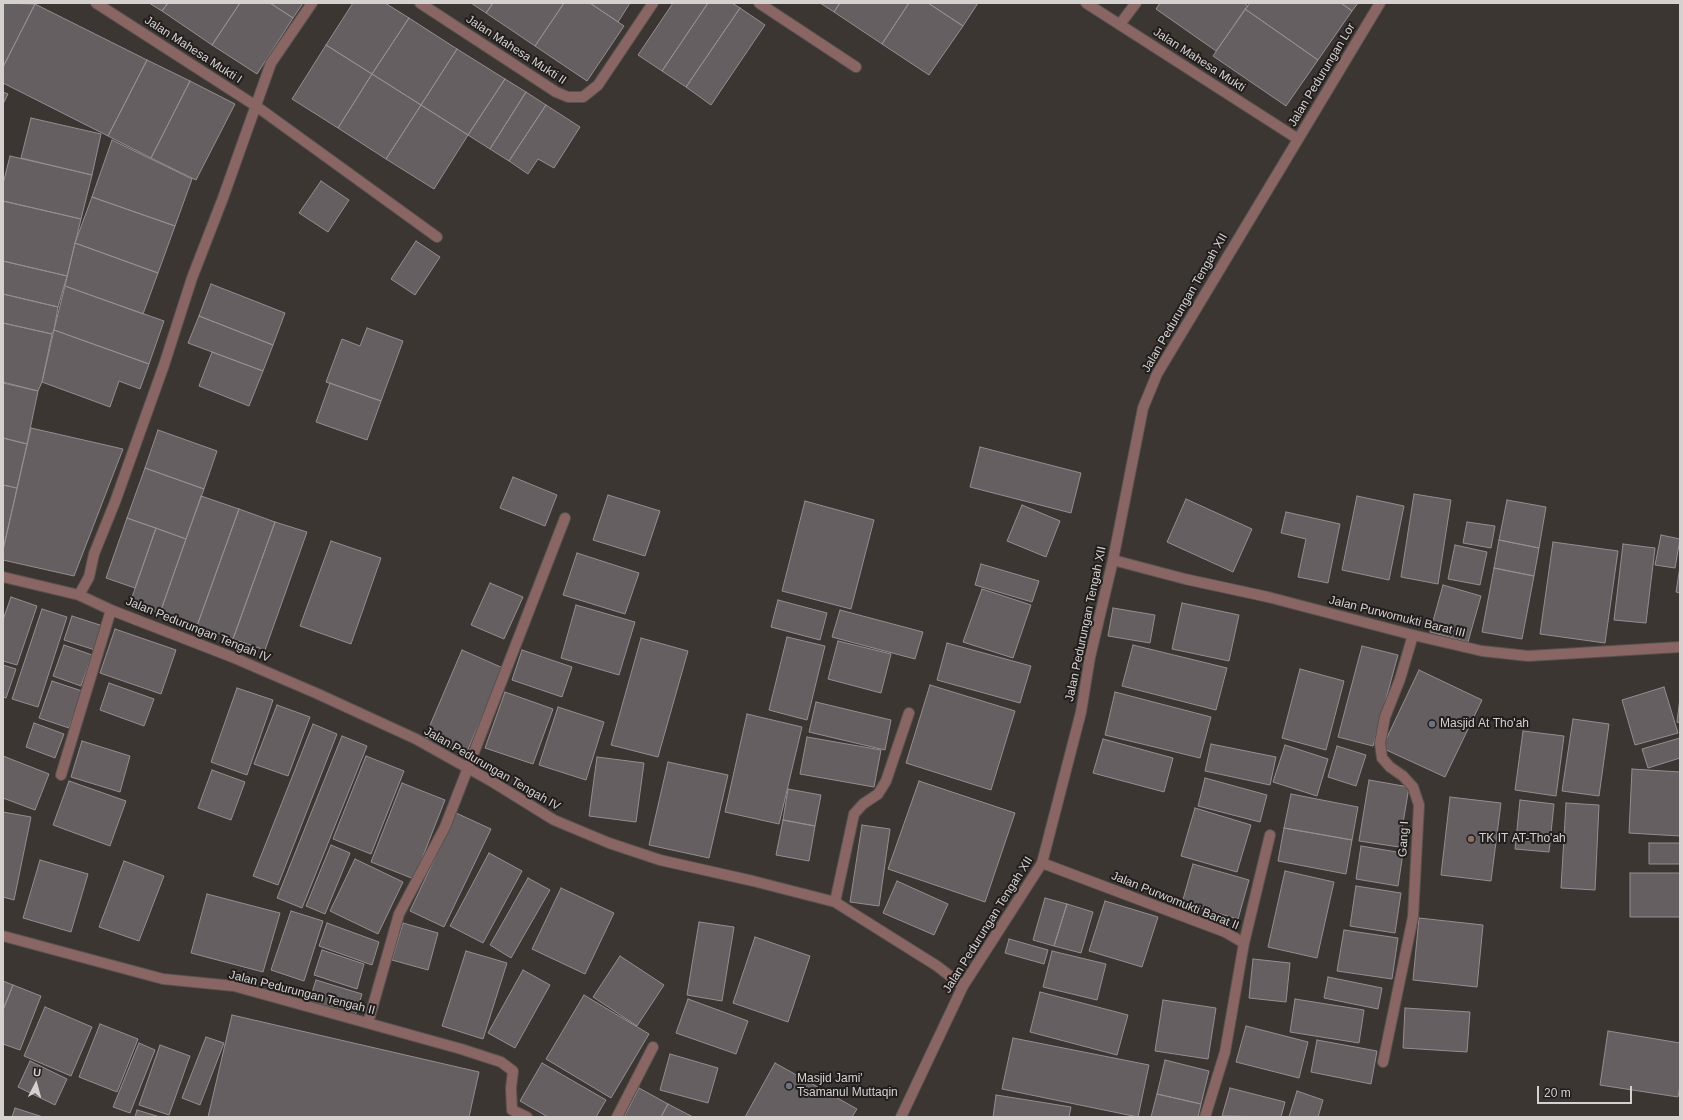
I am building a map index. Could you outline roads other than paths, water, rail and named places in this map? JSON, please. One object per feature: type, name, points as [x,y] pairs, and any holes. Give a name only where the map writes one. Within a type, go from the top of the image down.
[{"type":"street","name":"Jalan Mahesa Mukti I","points":[[96,3],[256,106],[437,237]]},
{"type":"street","points":[[78,595],[89,577],[94,554],[115,502],[164,365],[192,278],[211,231],[271,64],[312,3]]},
{"type":"street","name":"Jalan Mahesa Mukti II","points":[[420,3],[556,92],[568,97],[583,97],[598,85],[653,3]]},
{"type":"street","points":[[760,3],[856,67]]},
{"type":"street","name":"Jalan Mahesa Mukti","points":[[1086,3],[1298,139]]},
{"type":"street","points":[[1120,24],[1136,3]]},
{"type":"street","name":"Jalan Pedurungan Lor","points":[[1298,139],[1380,3]]},
{"type":"street","name":"Jalan Pedurungan Tengah XII","points":[[901,1117],[963,986],[1042,863],[1081,712],[1090,657],[1114,560],[1143,408],[1157,374],[1298,139]]},
{"type":"street","points":[[368,1023],[399,914],[445,827],[565,518]]},
{"type":"street","name":"Jalan Purwomukti Barat III","points":[[1114,560],[1185,579],[1268,597],[1413,635],[1482,651],[1528,656],[1680,647]]},
{"type":"street","name":"Jalan Pedurungan Tengah IV","points":[[3,577],[78,595],[111,610],[232,657],[318,694],[416,739],[554,820],[608,843],[660,860],[753,881],[835,902],[937,966],[963,986]]},
{"type":"street","points":[[61,775],[111,610]]},
{"type":"street","name":"Gang I","points":[[1383,1062],[1413,917],[1419,805],[1413,787],[1403,776],[1390,767],[1382,758],[1380,744],[1385,717],[1400,678],[1413,635]]},
{"type":"street","points":[[835,902],[854,814],[863,804],[878,794],[886,781],[909,713]]},
{"type":"street","points":[[1244,943],[1270,836]]},
{"type":"street","name":"Jalan Purwomukti Barat II","points":[[1042,863],[1225,932],[1244,943],[1225,1052],[1205,1117]]},
{"type":"street","name":"Jalan Pedurungan Tengah II","points":[[3,936],[163,979],[234,986],[461,1048],[501,1062],[513,1071],[511,1088],[512,1110],[527,1117]]},
{"type":"street","points":[[618,1117],[652,1047]]},
{"type":"place","name":"Masjid At Tho'ah","points":[[1432,724]]},
{"type":"place","name":"TK IT AT-Tho'ah","points":[[1471,839]]},
{"type":"place","name":"Masjid Jami' Tsamanul Muttaqin","points":[[789,1086]]}]
